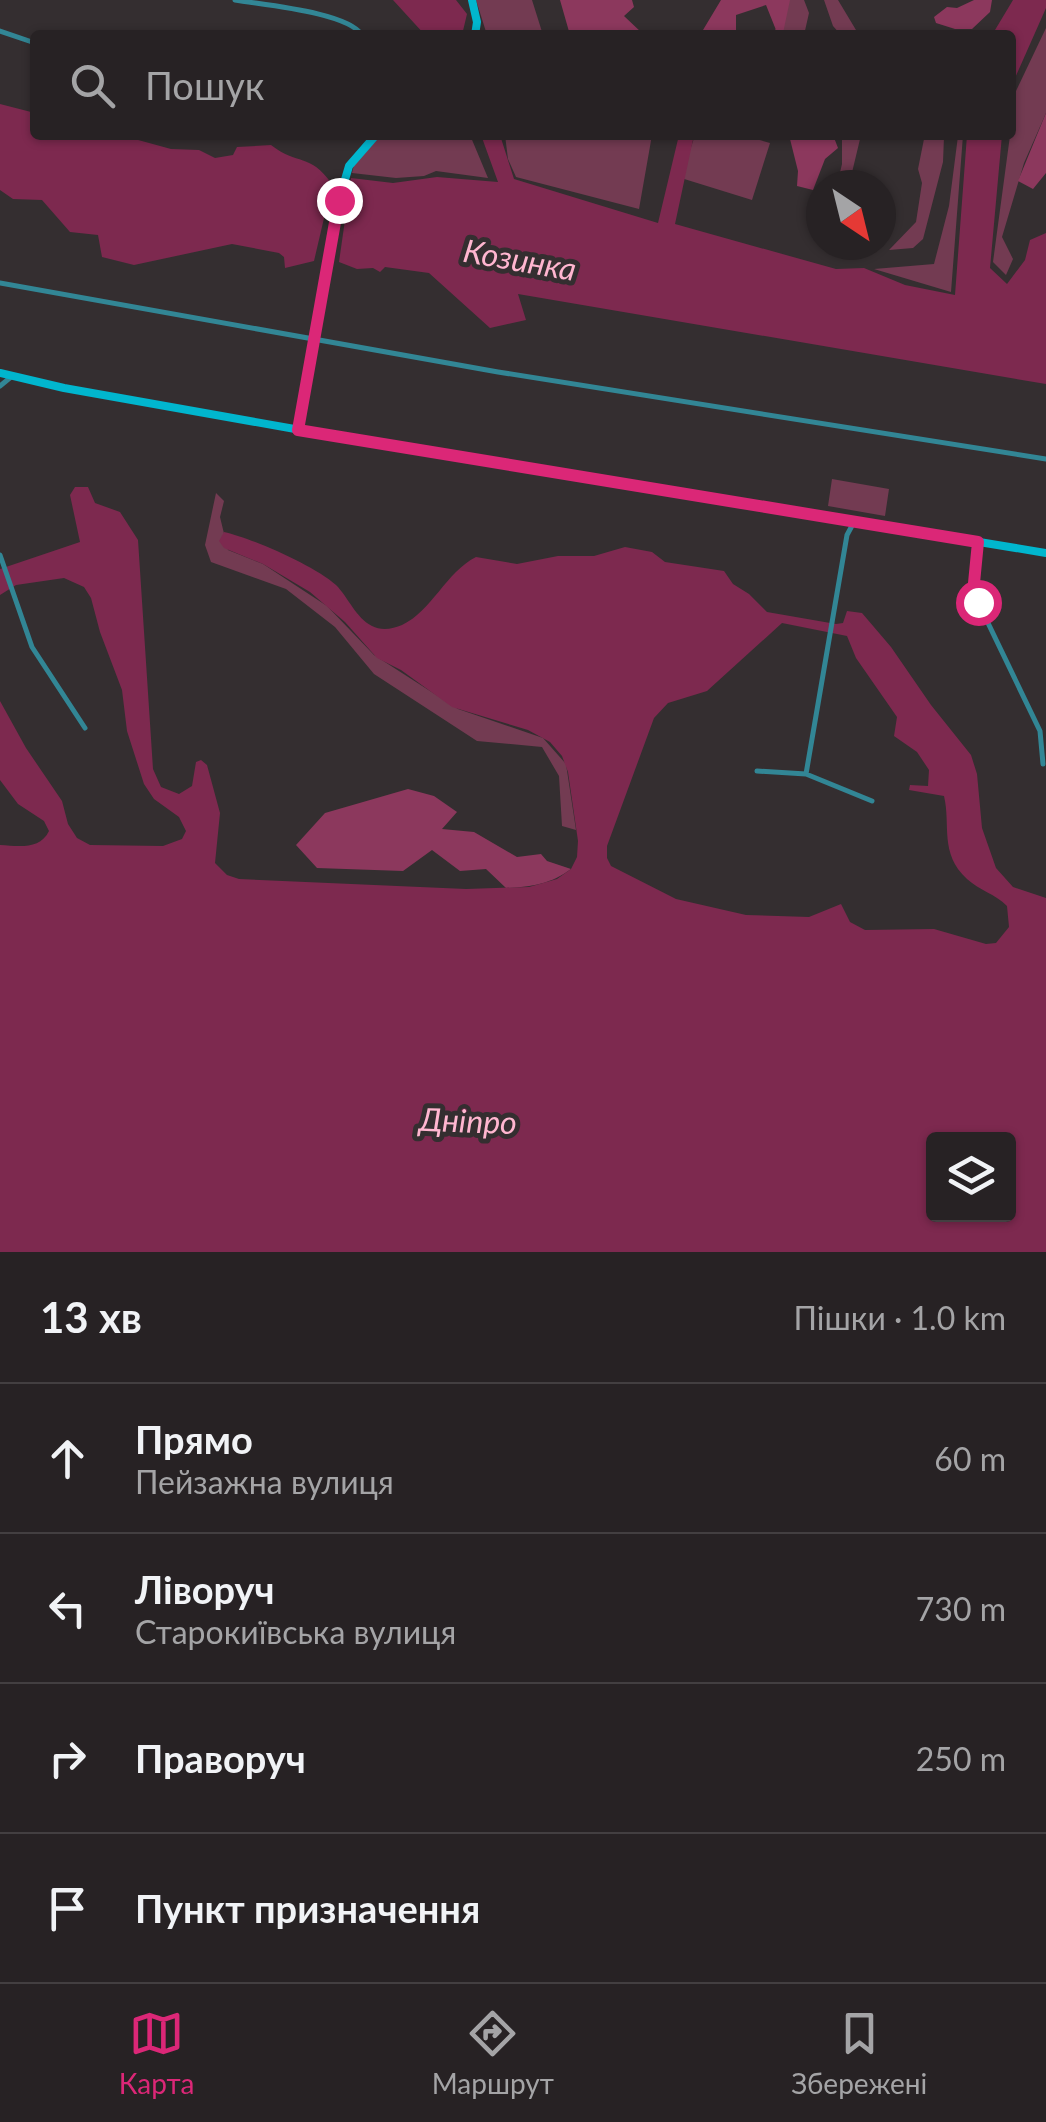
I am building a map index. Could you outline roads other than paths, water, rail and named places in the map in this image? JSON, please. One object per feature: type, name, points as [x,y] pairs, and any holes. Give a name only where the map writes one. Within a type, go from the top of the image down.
[{"type":"street","points":[[234,0],[340,20],[359,30]]},
{"type":"street","points":[[472,0],[476,30]]},
{"type":"street","points":[[0,31],[30,41]]},
{"type":"street","points":[[298,430],[344,181],[349,166],[372,140]]},
{"type":"street","points":[[0,283],[596,389],[1046,459]]},
{"type":"street","points":[[0,373],[298,430],[1046,553]]},
{"type":"street","points":[[0,386],[11,376]]},
{"type":"street","points":[[806,774],[846,535],[856,520]]},
{"type":"street","points":[[978,542],[975,596],[1040,732],[1043,764]]},
{"type":"street","points":[[0,555],[37,657],[86,728]]},
{"type":"street","points":[[757,771],[806,774],[872,800]]},
{"type":"water","points":[[393,0],[456,0],[467,14],[463,30],[420,30]]},
{"type":"water","points":[[1013,0],[1046,0],[1016,76],[1016,30],[995,30]]},
{"type":"water","points":[[0,104],[30,112],[30,140],[138,140],[171,149],[199,150],[215,158],[233,155],[237,147],[271,145],[317,167],[332,184],[314,261],[285,268],[284,257],[279,253],[232,244],[134,265],[102,257],[98,235],[70,232],[42,200],[13,199],[0,190]]},
{"type":"water","name":"Козинка","points":[[483,140],[502,140],[514,179],[658,223],[678,140],[693,140],[675,224],[836,269],[864,268],[905,285],[955,295],[967,140],[1002,140],[990,268],[1007,284],[1025,260],[1030,240],[1046,233],[1046,384],[518,294],[526,320],[490,328],[429,273],[385,267],[380,272],[339,262],[351,178],[393,183],[437,177],[498,182]]},
{"type":"water","name":"Дніпро","points":[[75,487],[88,487],[95,503],[120,512],[138,540],[153,769],[161,787],[179,794],[192,786],[196,762],[201,760],[207,765],[220,813],[215,863],[227,875],[239,879],[466,889],[529,887],[557,879],[571,869],[578,841],[568,772],[562,756],[550,742],[528,730],[452,707],[401,670],[377,658],[345,622],[310,592],[263,564],[224,548],[219,541],[224,532],[313,569],[336,585],[357,613],[379,629],[395,628],[413,619],[456,572],[476,557],[517,564],[558,556],[594,556],[625,547],[652,552],[665,562],[724,571],[733,584],[767,612],[836,624],[843,623],[847,611],[862,613],[971,755],[977,774],[982,828],[996,868],[1013,887],[1046,898],[1046,1252],[0,1252],[0,845],[35,844],[49,831],[44,821],[18,804],[0,780],[0,701],[62,801],[68,824],[77,838],[90,845],[163,846],[182,839],[186,831],[179,817],[154,799],[144,784],[127,731],[122,690],[84,587],[64,578],[16,585],[0,595],[0,569],[80,542],[70,495]],"holes":[[[782,623],[847,636],[856,658],[897,717],[894,736],[917,752],[929,770],[928,786],[910,785],[909,790],[944,796],[949,849],[958,869],[1007,906],[1009,927],[996,943],[986,944],[934,929],[865,930],[850,922],[841,904],[809,917],[746,915],[676,899],[611,866],[607,858],[607,846],[654,718],[668,703],[707,691]]]}]
